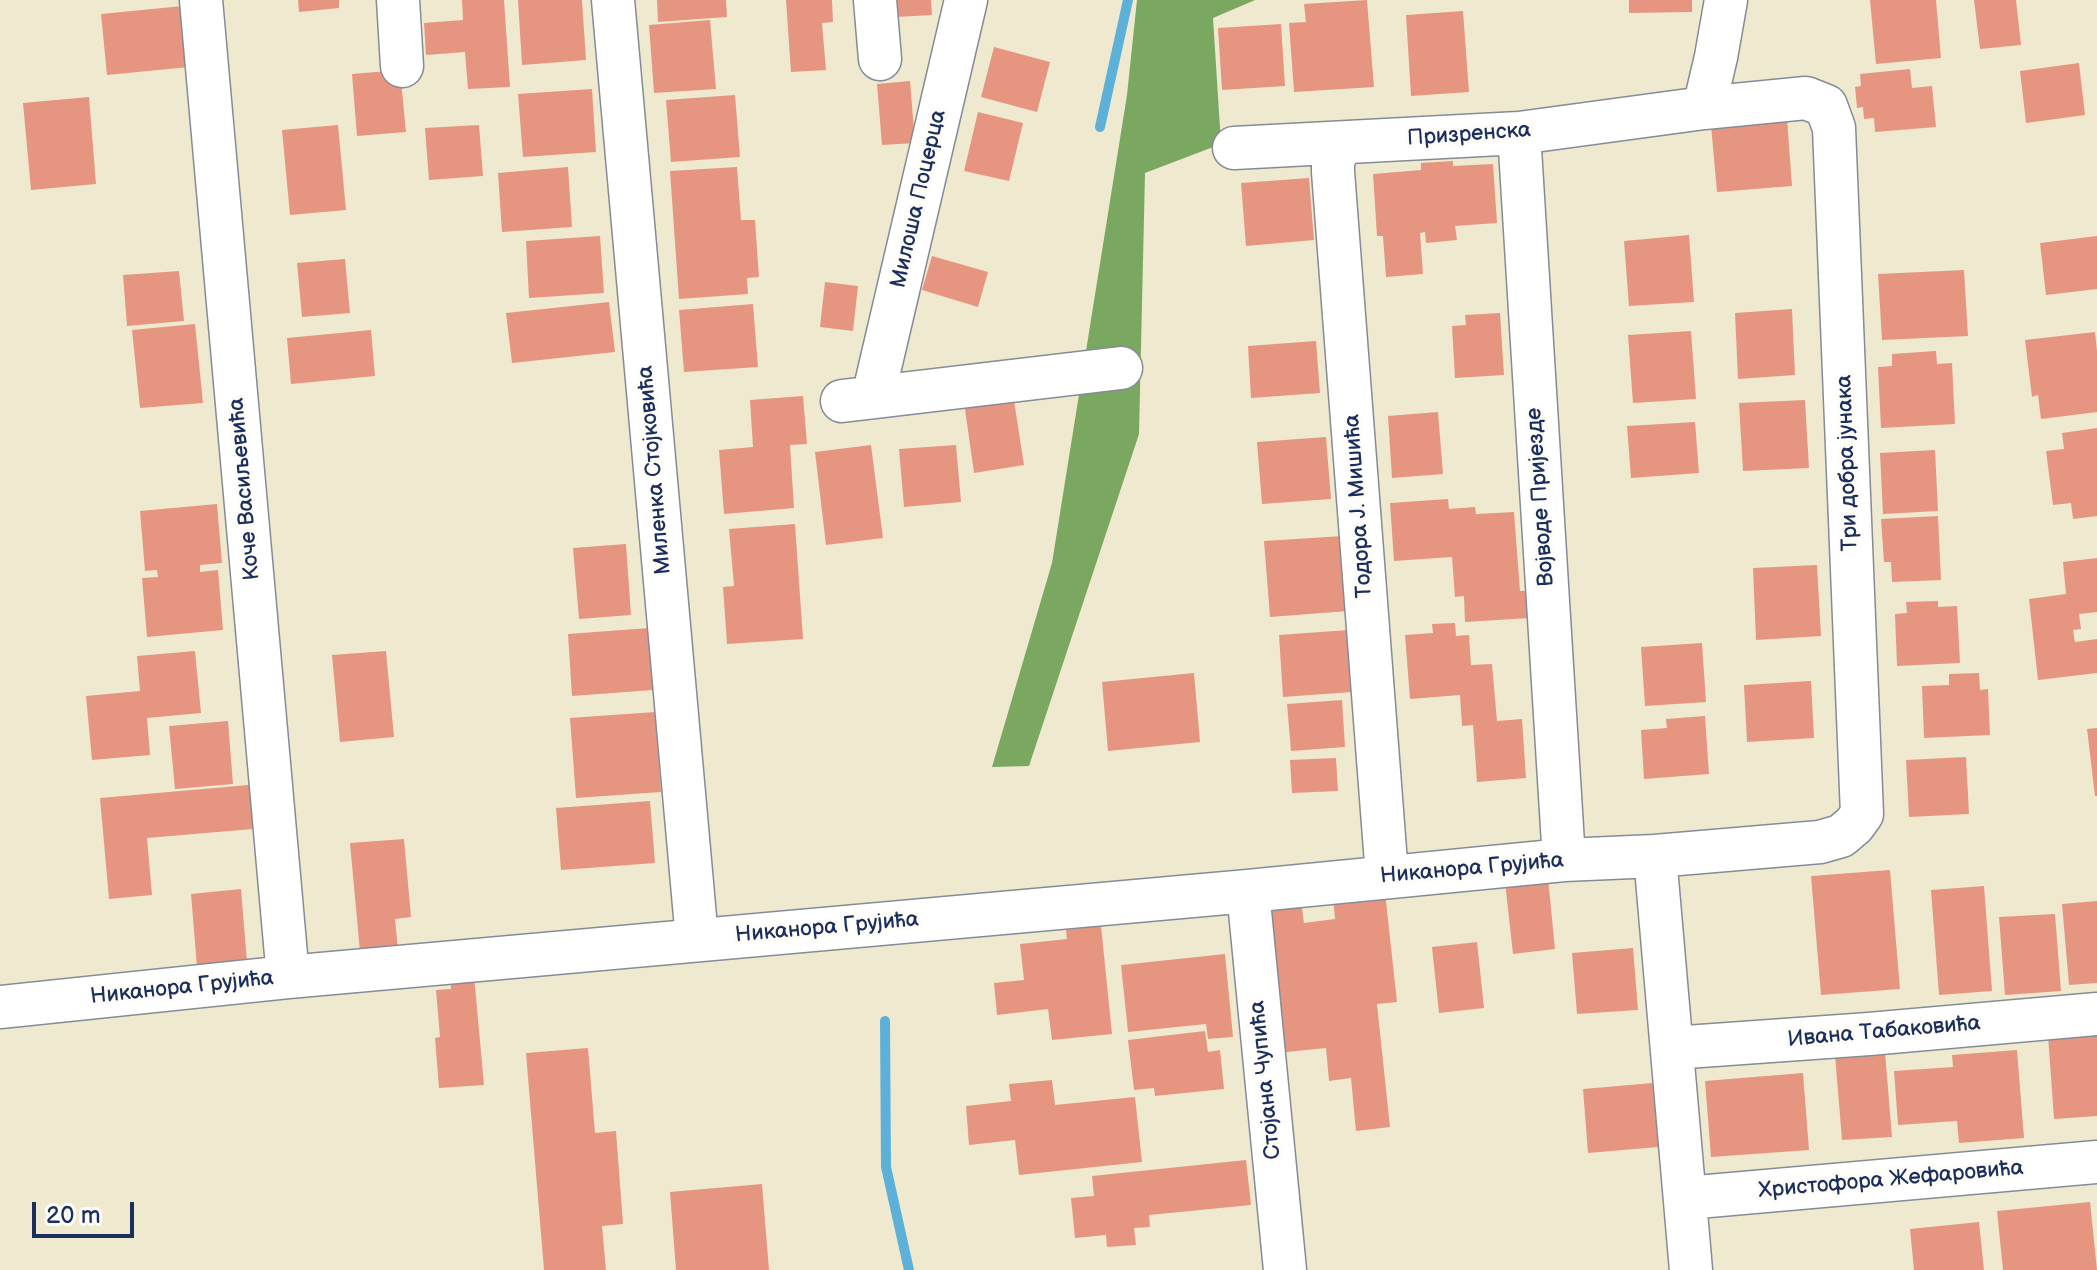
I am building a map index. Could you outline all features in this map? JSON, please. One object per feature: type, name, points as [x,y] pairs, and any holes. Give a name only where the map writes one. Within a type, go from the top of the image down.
[{"type":"street","name":"Коче Васиљевића","points":[[201,0],[288,977]]},
{"type":"street","points":[[398,0],[402,66]]},
{"type":"street","name":"Миленка Стојковића","points":[[613,0],[697,939]]},
{"type":"street","points":[[875,0],[880,59]]},
{"type":"street","name":"Милоша Поцерца","points":[[966,0],[857,399],[1121,368]]},
{"type":"street","points":[[1704,108],[1726,0]]},
{"type":"street","name":"Призренска","points":[[1234,148],[1519,133],[1704,108],[1806,98],[1826,106],[1834,128]]},
{"type":"street","name":"Три добра јунака","points":[[1834,128],[1862,798]]},
{"type":"street","name":"Војводе Пријезде","points":[[1519,133],[1564,860]]},
{"type":"street","name":"Тодора Ј. Мишића","points":[[1348,142],[1338,150],[1333,161],[1333,172],[1387,876]]},
{"type":"street","name":"Никанора Грујића","points":[[0,1007],[288,977],[1387,876],[1820,842],[1841,836],[1854,825],[1862,814],[1862,798]]},
{"type":"street","points":[[1655,856],[1691,1270]]},
{"type":"street","name":"Стојана Чупића","points":[[1248,891],[1285,1270]]},
{"type":"street","name":"Ивана Табаковића","points":[[1672,1048],[2097,1014]]},
{"type":"street","name":"Христофора Жефаровића","points":[[1686,1198],[2097,1162]]},
{"type":"green space","points":[[1137,0],[1255,0],[1213,18],[1221,144],[1145,173],[1139,434],[1029,766],[992,767],[1052,563],[1127,95]]},
{"type":"building","points":[[298,0],[339,0],[339,8],[299,12]]},
{"type":"building","points":[[462,0],[504,0],[510,87],[468,89],[465,52],[426,55],[424,23],[463,20]]},
{"type":"building","points":[[518,0],[582,0],[586,60],[522,65]]},
{"type":"building","points":[[657,0],[726,0],[727,17],[658,22]]},
{"type":"building","points":[[786,0],[832,0],[833,22],[822,23],[826,70],[791,72]]},
{"type":"building","points":[[877,0],[931,0],[932,15],[879,18]]},
{"type":"building","points":[[1367,0],[1374,87],[1294,92],[1289,23],[1306,22],[1304,4]]},
{"type":"building","points":[[1629,0],[1692,0],[1692,12],[1629,13]]},
{"type":"building","points":[[1870,0],[1936,0],[1941,58],[1876,64]]},
{"type":"building","points":[[1974,0],[2016,0],[2021,45],[1980,49]]},
{"type":"building","points":[[183,6],[189,67],[107,75],[101,14]]},
{"type":"building","points":[[1463,11],[1469,92],[1411,96],[1406,15]]},
{"type":"building","points":[[710,20],[716,89],[654,93],[649,25]]},
{"type":"building","points":[[1281,24],[1285,86],[1222,90],[1218,28]]},
{"type":"building","points":[[994,47],[1050,62],[1037,112],[981,97]]},
{"type":"building","points":[[2079,63],[2085,115],[2026,123],[2020,71]]},
{"type":"building","points":[[1910,69],[1912,88],[1932,86],[1936,127],[1875,132],[1874,118],[1864,119],[1863,107],[1857,108],[1855,87],[1861,86],[1860,74]]},
{"type":"building","points":[[400,70],[406,132],[357,136],[352,74]]},
{"type":"building","points":[[910,81],[915,143],[882,145],[877,84]]},
{"type":"building","points":[[592,89],[596,152],[523,157],[518,94]]},
{"type":"building","points":[[735,95],[740,157],[671,162],[666,100]]},
{"type":"building","points":[[89,97],[96,184],[31,190],[23,103]]},
{"type":"building","points":[[978,112],[1023,123],[1009,181],[964,171]]},
{"type":"building","points":[[1787,118],[1792,186],[1717,192],[1711,125]]},
{"type":"building","points":[[338,125],[346,210],[290,215],[282,130]]},
{"type":"building","points":[[479,125],[483,176],[429,180],[425,128]]},
{"type":"building","points":[[1453,161],[1453,166],[1493,164],[1497,223],[1455,226],[1457,240],[1426,243],[1425,232],[1420,233],[1423,274],[1386,277],[1383,236],[1377,236],[1373,174],[1421,170],[1421,163]]},
{"type":"building","points":[[568,167],[572,227],[502,232],[498,173]]},
{"type":"building","points":[[737,167],[741,220],[755,220],[759,277],[747,278],[748,294],[679,299],[670,171]]},
{"type":"building","points":[[1309,178],[1314,240],[1246,246],[1241,183]]},
{"type":"building","points":[[1689,235],[1694,302],[1629,306],[1624,241]]},
{"type":"building","points":[[600,236],[604,293],[529,298],[526,241]]},
{"type":"building","points":[[2097,236],[2097,289],[2046,295],[2040,243]]},
{"type":"building","points":[[932,256],[988,272],[978,307],[922,290]]},
{"type":"building","points":[[345,259],[350,313],[302,317],[297,263]]},
{"type":"building","points":[[1964,270],[1968,336],[1882,340],[1878,274]]},
{"type":"building","points":[[179,271],[184,321],[127,326],[123,275]]},
{"type":"building","points":[[825,282],[858,286],[853,331],[820,327]]},
{"type":"building","points":[[609,302],[615,352],[512,363],[506,313]]},
{"type":"building","points":[[753,304],[758,367],[684,372],[679,310]]},
{"type":"building","points":[[1792,309],[1795,375],[1738,379],[1735,313]]},
{"type":"building","points":[[1500,313],[1504,375],[1455,378],[1452,326],[1466,325],[1465,315]]},
{"type":"building","points":[[195,324],[203,403],[140,408],[132,330]]},
{"type":"building","points":[[371,330],[375,376],[291,384],[287,338]]},
{"type":"building","points":[[1691,331],[1696,399],[1633,403],[1628,335]]},
{"type":"building","points":[[2095,332],[2097,412],[2041,419],[2038,395],[2032,397],[2025,340]]},
{"type":"building","points":[[1316,341],[1320,393],[1251,398],[1248,346]]},
{"type":"building","points":[[1936,351],[1937,364],[1952,363],[1955,424],[1881,428],[1878,367],[1892,366],[1892,354]]},
{"type":"building","points":[[1013,394],[1024,465],[974,473],[964,402]]},
{"type":"building","points":[[803,396],[807,444],[790,445],[794,508],[724,514],[719,450],[753,447],[750,400]]},
{"type":"building","points":[[1805,400],[1809,468],[1743,471],[1739,403]]},
{"type":"building","points":[[1438,412],[1443,474],[1392,478],[1388,416]]},
{"type":"building","points":[[1695,422],[1699,473],[1631,478],[1627,426]]},
{"type":"building","points":[[2097,428],[2097,516],[2073,519],[2071,503],[2053,505],[2046,451],[2064,449],[2062,433]]},
{"type":"building","points":[[1326,437],[1331,499],[1262,504],[1257,442]]},
{"type":"building","points":[[871,445],[883,538],[826,545],[815,452]]},
{"type":"building","points":[[956,445],[961,502],[904,507],[899,449]]},
{"type":"building","points":[[1935,450],[1938,511],[1883,514],[1880,453]]},
{"type":"building","points":[[1448,499],[1449,509],[1475,507],[1476,514],[1514,512],[1520,591],[1527,591],[1529,618],[1465,622],[1464,596],[1455,597],[1452,557],[1394,561],[1390,503]]},
{"type":"building","points":[[217,504],[222,563],[200,565],[200,572],[218,570],[223,630],[147,637],[142,578],[158,577],[157,570],[145,571],[140,511]]},
{"type":"building","points":[[1938,516],[1941,580],[1892,582],[1891,562],[1884,562],[1881,519]]},
{"type":"building","points":[[795,524],[803,639],[727,644],[723,587],[734,586],[729,529]]},
{"type":"building","points":[[1343,536],[1348,611],[1270,617],[1264,541]]},
{"type":"building","points":[[626,544],[631,615],[579,619],[573,548]]},
{"type":"building","points":[[2097,558],[2097,612],[2079,614],[2081,629],[2073,630],[2075,642],[2097,639],[2097,673],[2038,680],[2029,599],[2066,594],[2063,562]]},
{"type":"building","points":[[1817,565],[1821,636],[1756,640],[1753,568]]},
{"type":"building","points":[[1938,601],[1938,607],[1957,606],[1960,663],[1897,666],[1895,614],[1907,613],[1906,602]]},
{"type":"building","points":[[1455,623],[1456,636],[1469,635],[1471,665],[1492,664],[1497,721],[1522,719],[1526,778],[1477,782],[1473,725],[1462,726],[1460,695],[1410,699],[1405,635],[1433,633],[1432,624]]},
{"type":"building","points":[[649,628],[653,690],[572,696],[568,634]]},
{"type":"building","points":[[1348,630],[1352,692],[1283,697],[1279,635]]},
{"type":"building","points":[[1702,643],[1706,702],[1645,706],[1641,647]]},
{"type":"building","points":[[195,651],[201,713],[147,718],[150,755],[92,760],[86,696],[140,691],[137,656]]},
{"type":"building","points":[[386,651],[394,737],[340,742],[332,655]]},
{"type":"building","points":[[1194,673],[1200,742],[1108,751],[1102,682]]},
{"type":"building","points":[[1979,673],[1980,690],[1988,689],[1990,735],[1924,738],[1922,686],[1949,685],[1949,674]]},
{"type":"building","points":[[1811,681],[1814,738],[1747,742],[1744,685]]},
{"type":"building","points":[[1342,700],[1345,747],[1291,751],[1287,704]]},
{"type":"building","points":[[655,712],[661,792],[576,798],[570,718]]},
{"type":"building","points":[[1705,716],[1709,774],[1644,779],[1641,730],[1667,728],[1666,719]]},
{"type":"building","points":[[228,721],[233,784],[175,789],[169,726]]},
{"type":"building","points":[[2097,728],[2097,796],[2095,796],[2087,729]]},
{"type":"building","points":[[1966,757],[1969,814],[1909,817],[1906,760]]},
{"type":"building","points":[[1336,758],[1338,791],[1292,793],[1290,760]]},
{"type":"building","points":[[249,785],[253,829],[147,838],[152,895],[109,899],[100,798]]},
{"type":"building","points":[[650,801],[655,863],[561,870],[556,808]]},
{"type":"building","points":[[404,839],[411,917],[395,919],[398,949],[360,952],[350,843]]},
{"type":"building","points":[[1890,870],[1900,989],[1821,995],[1811,876]]},
{"type":"building","points":[[1548,878],[1555,949],[1513,954],[1505,882]]},
{"type":"building","points":[[1984,886],[1992,991],[1939,995],[1931,890]]},
{"type":"building","points":[[241,889],[247,962],[197,967],[191,894]]},
{"type":"building","points":[[1385,892],[1397,1002],[1377,1004],[1390,1127],[1356,1131],[1351,1078],[1329,1081],[1326,1048],[1277,1053],[1262,905],[1301,901],[1304,923],[1335,919],[1333,897]]},
{"type":"building","points":[[2097,901],[2097,983],[2069,985],[2062,904]]},
{"type":"building","points":[[2055,914],[2061,991],[2005,995],[1999,917]]},
{"type":"building","points":[[1101,926],[1112,1034],[1052,1040],[1048,1009],[997,1015],[994,983],[1024,980],[1020,944],[1067,939],[1066,930]]},
{"type":"building","points":[[1477,942],[1484,1008],[1439,1013],[1432,947]]},
{"type":"building","points":[[1633,948],[1638,1010],[1577,1014],[1572,953]]},
{"type":"building","points":[[1225,954],[1233,1037],[1208,1039],[1206,1024],[1128,1032],[1121,965]]},
{"type":"building","points":[[474,975],[484,1085],[439,1088],[435,1038],[440,1037],[436,990],[451,989],[450,977]]},
{"type":"building","points":[[1205,1031],[1208,1052],[1220,1050],[1224,1089],[1155,1096],[1154,1088],[1134,1090],[1128,1040]]},
{"type":"building","points":[[2097,1032],[2097,1116],[2054,1119],[2048,1035]]},
{"type":"building","points":[[588,1048],[595,1133],[616,1131],[623,1224],[602,1226],[606,1270],[544,1270],[526,1053]]},
{"type":"building","points":[[2017,1050],[2024,1138],[1959,1143],[1957,1121],[1898,1125],[1894,1071],[1953,1067],[1952,1055]]},
{"type":"building","points":[[1885,1052],[1892,1137],[1842,1140],[1835,1055]]},
{"type":"building","points":[[1803,1073],[1809,1150],[1711,1157],[1705,1081]]},
{"type":"building","points":[[1052,1080],[1055,1105],[1135,1097],[1142,1162],[1019,1175],[1015,1140],[969,1145],[966,1106],[1011,1101],[1009,1084]]},
{"type":"building","points":[[1653,1083],[1658,1147],[1588,1153],[1583,1089]]},
{"type":"building","points":[[1246,1160],[1251,1205],[1149,1215],[1150,1227],[1134,1228],[1136,1245],[1107,1247],[1106,1235],[1075,1238],[1071,1198],[1094,1196],[1092,1176]]},
{"type":"building","points":[[762,1184],[769,1270],[676,1270],[670,1192]]},
{"type":"building","points":[[2090,1202],[2097,1270],[2003,1270],[1997,1211]]},
{"type":"building","points":[[1979,1222],[1984,1270],[1914,1270],[1910,1229]]},
{"type":"waterway","points":[[1100,127],[1128,0]]},
{"type":"waterway","points":[[885,1021],[886,1167],[909,1270]]}]
